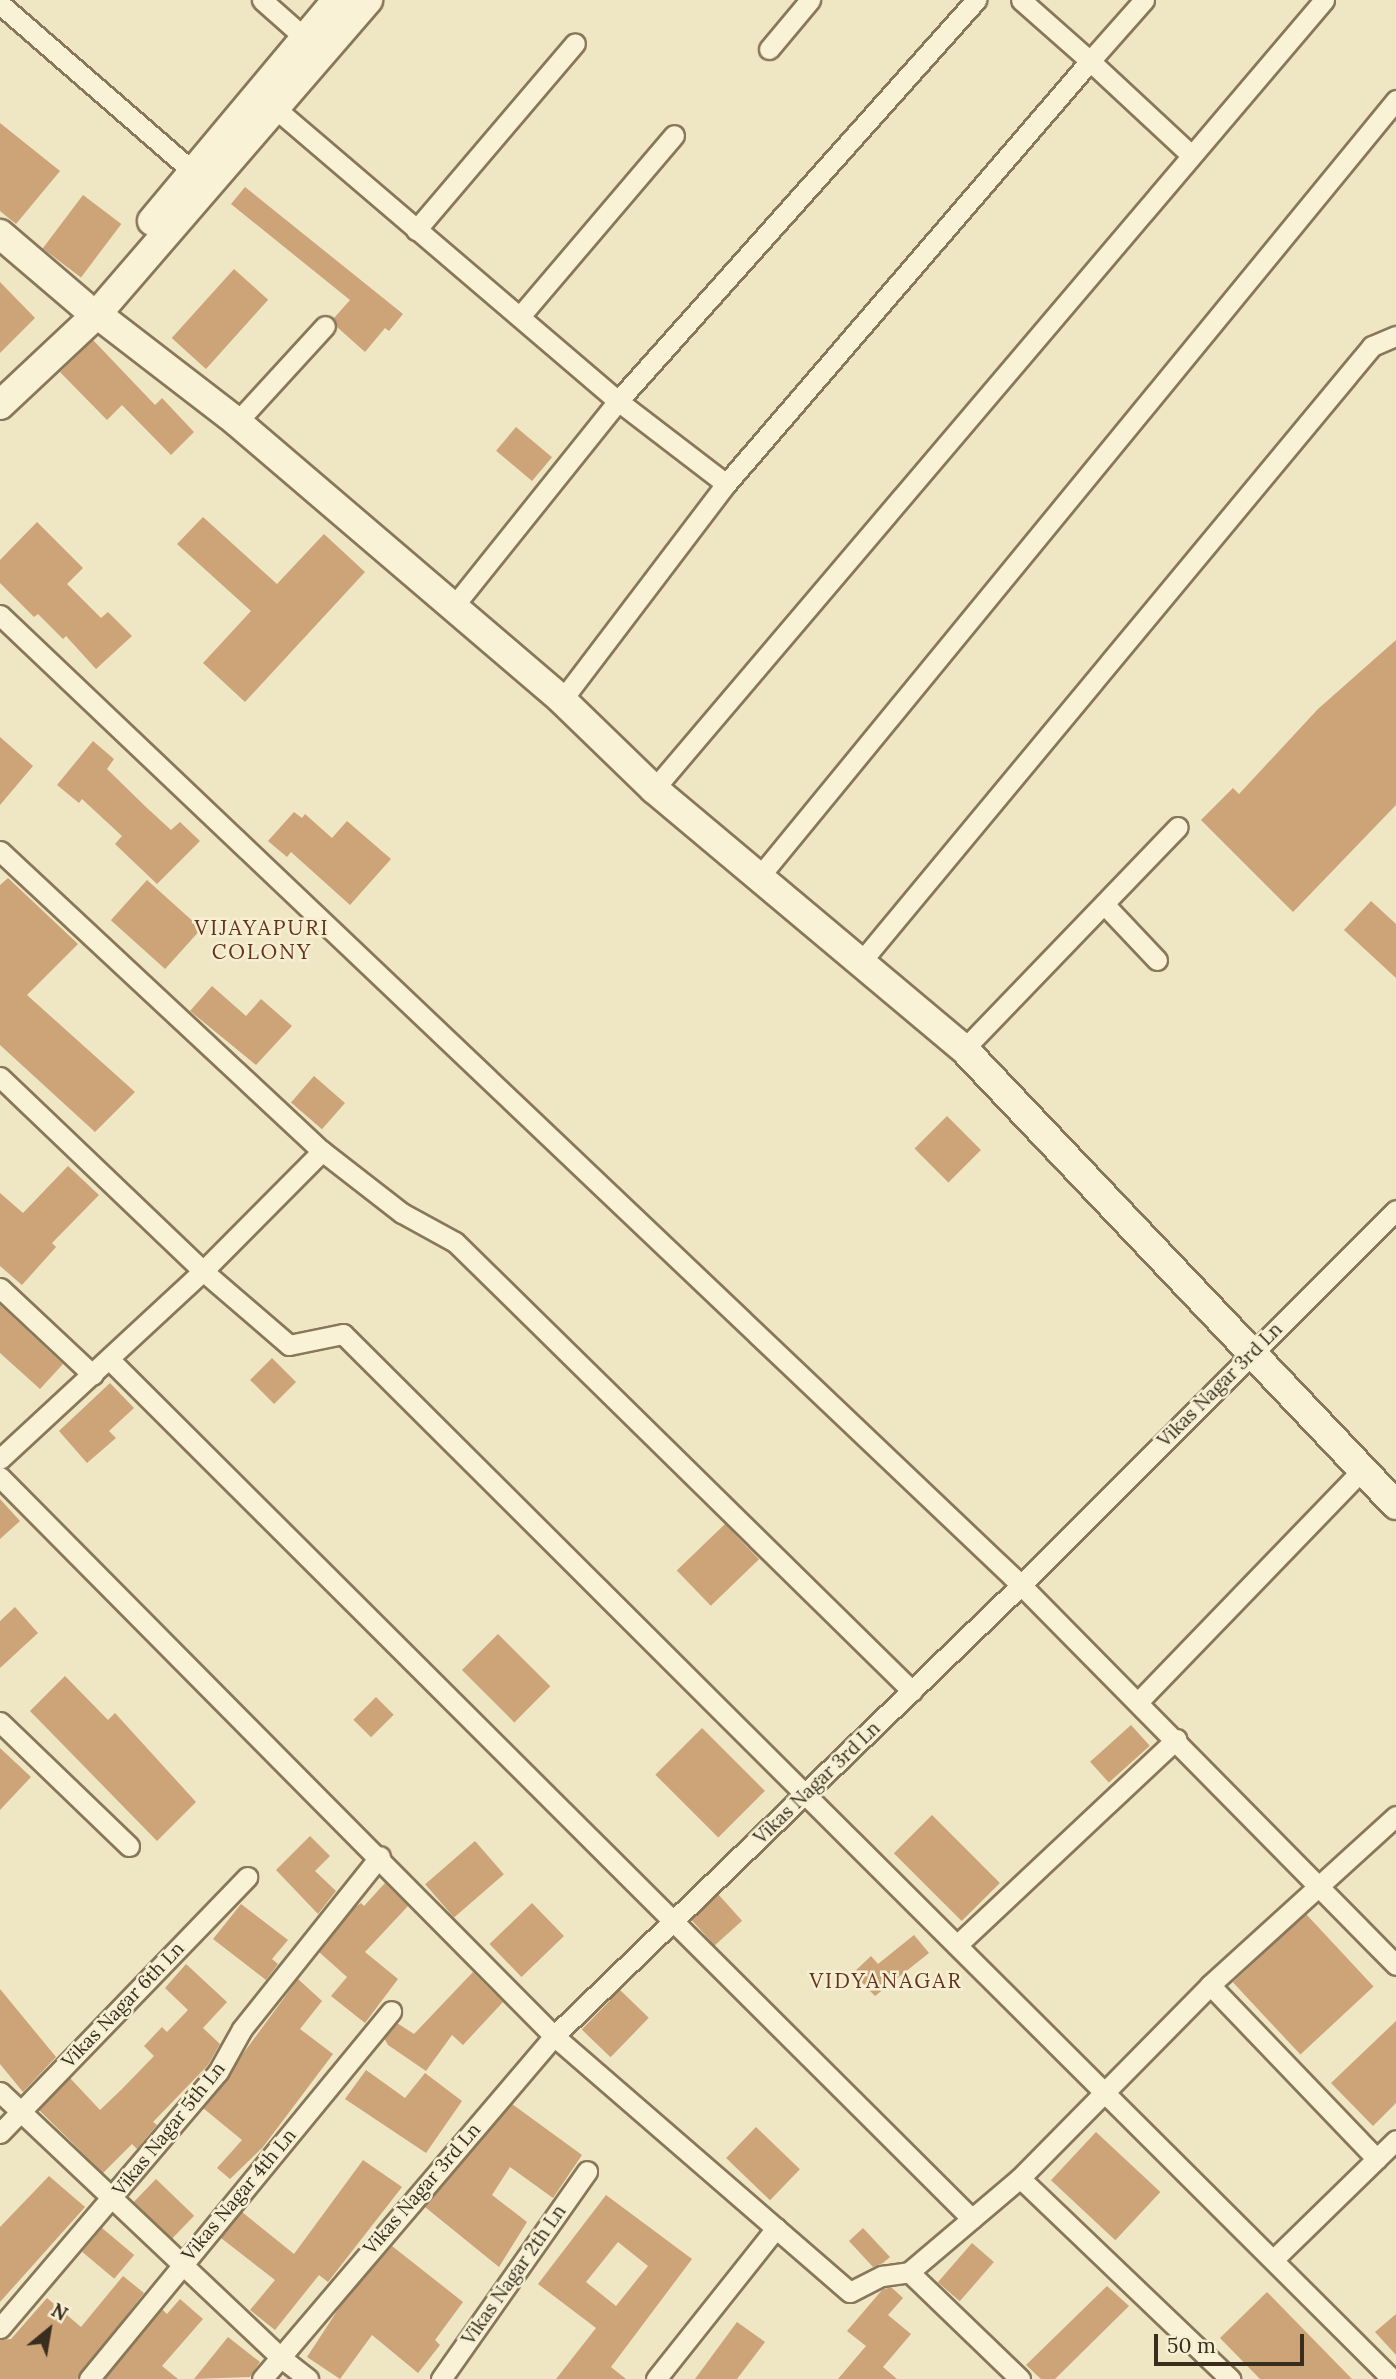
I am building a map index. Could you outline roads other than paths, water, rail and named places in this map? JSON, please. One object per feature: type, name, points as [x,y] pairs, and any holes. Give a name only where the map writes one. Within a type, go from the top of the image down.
[{"type":"street","points":[[262,0],[305,38]]},
{"type":"street","points":[[0,384],[90,309],[192,171],[337,0]]},
{"type":"street","points":[[0,405],[276,109],[368,0]]},
{"type":"street","points":[[769,49],[810,0]]},
{"type":"street","points":[[453,607],[618,401],[976,0]]},
{"type":"street","points":[[1021,0],[1191,155]]},
{"type":"street","points":[[562,700],[726,484],[1144,0]]},
{"type":"street","points":[[654,789],[1324,0]]},
{"type":"street","points":[[0,4],[192,171]]},
{"type":"street","points":[[416,230],[575,43]]},
{"type":"street","points":[[759,877],[1396,100]]},
{"type":"street","points":[[276,109],[416,230],[521,315],[618,401],[726,484]]},
{"type":"street","points":[[521,315],[674,135]]},
{"type":"street","points":[[0,234],[90,309],[237,422],[562,700],[654,789],[964,1049],[1396,1505]]},
{"type":"street","points":[[237,422],[325,326]]},
{"type":"street","points":[[860,963],[1372,346],[1396,335]]},
{"type":"street","points":[[0,615],[1021,1585],[1139,1700],[1396,1965]]},
{"type":"street","points":[[964,1049],[1178,827]]},
{"type":"street","points":[[0,851],[322,1151],[402,1213],[455,1242],[912,1691]]},
{"type":"street","points":[[1104,904],[1157,960]]},
{"type":"street","points":[[0,1077],[203,1271],[289,1345],[343,1334],[1392,2379]]},
{"type":"street","points":[[0,1459],[203,1271],[322,1151]]},
{"type":"street","name":"Vikas Nagar 3rd Ln","points":[[262,2379],[554,2036],[1021,1585],[1396,1210]]},
{"type":"street","points":[[0,1287],[93,1375]]},
{"type":"street","points":[[109,1359],[972,2218]]},
{"type":"street","points":[[1139,1700],[1362,1470]]},
{"type":"street","points":[[0,1477],[380,1856],[554,2036],[850,2292],[882,2276],[909,2272],[1020,2178],[1210,1985],[1320,1889],[1396,1816]]},
{"type":"street","points":[[1,1726],[129,1846]]},
{"type":"street","points":[[957,1945],[1176,1739]]},
{"type":"street","name":"Vikas Nagar 5th Ln","points":[[0,2328],[218,2072],[242,2029],[380,1856]]},
{"type":"street","name":"Vikas Nagar 6th Ln","points":[[0,2133],[247,1877]]},
{"type":"street","points":[[1210,1985],[1377,2159]]},
{"type":"street","name":"Vikas Nagar 4th Ln","points":[[89,2379],[391,2011]]},
{"type":"street","points":[[0,2092],[19,2114],[181,2265],[279,2356],[308,2379]]},
{"type":"street","points":[[1273,2259],[1396,2140]]},
{"type":"street","name":"Vikas Nagar 2th Ln","points":[[441,2379],[587,2171]]},
{"type":"street","points":[[1020,2178],[1230,2379]]},
{"type":"street","points":[[656,2379],[776,2228]]},
{"type":"street","points":[[909,2272],[1020,2379]]},
{"type":"district","name":"VIJAYAPURI COLONY","points":[[262,940]]},
{"type":"district","name":"VIDYANAGAR","points":[[886,1981]]}]
